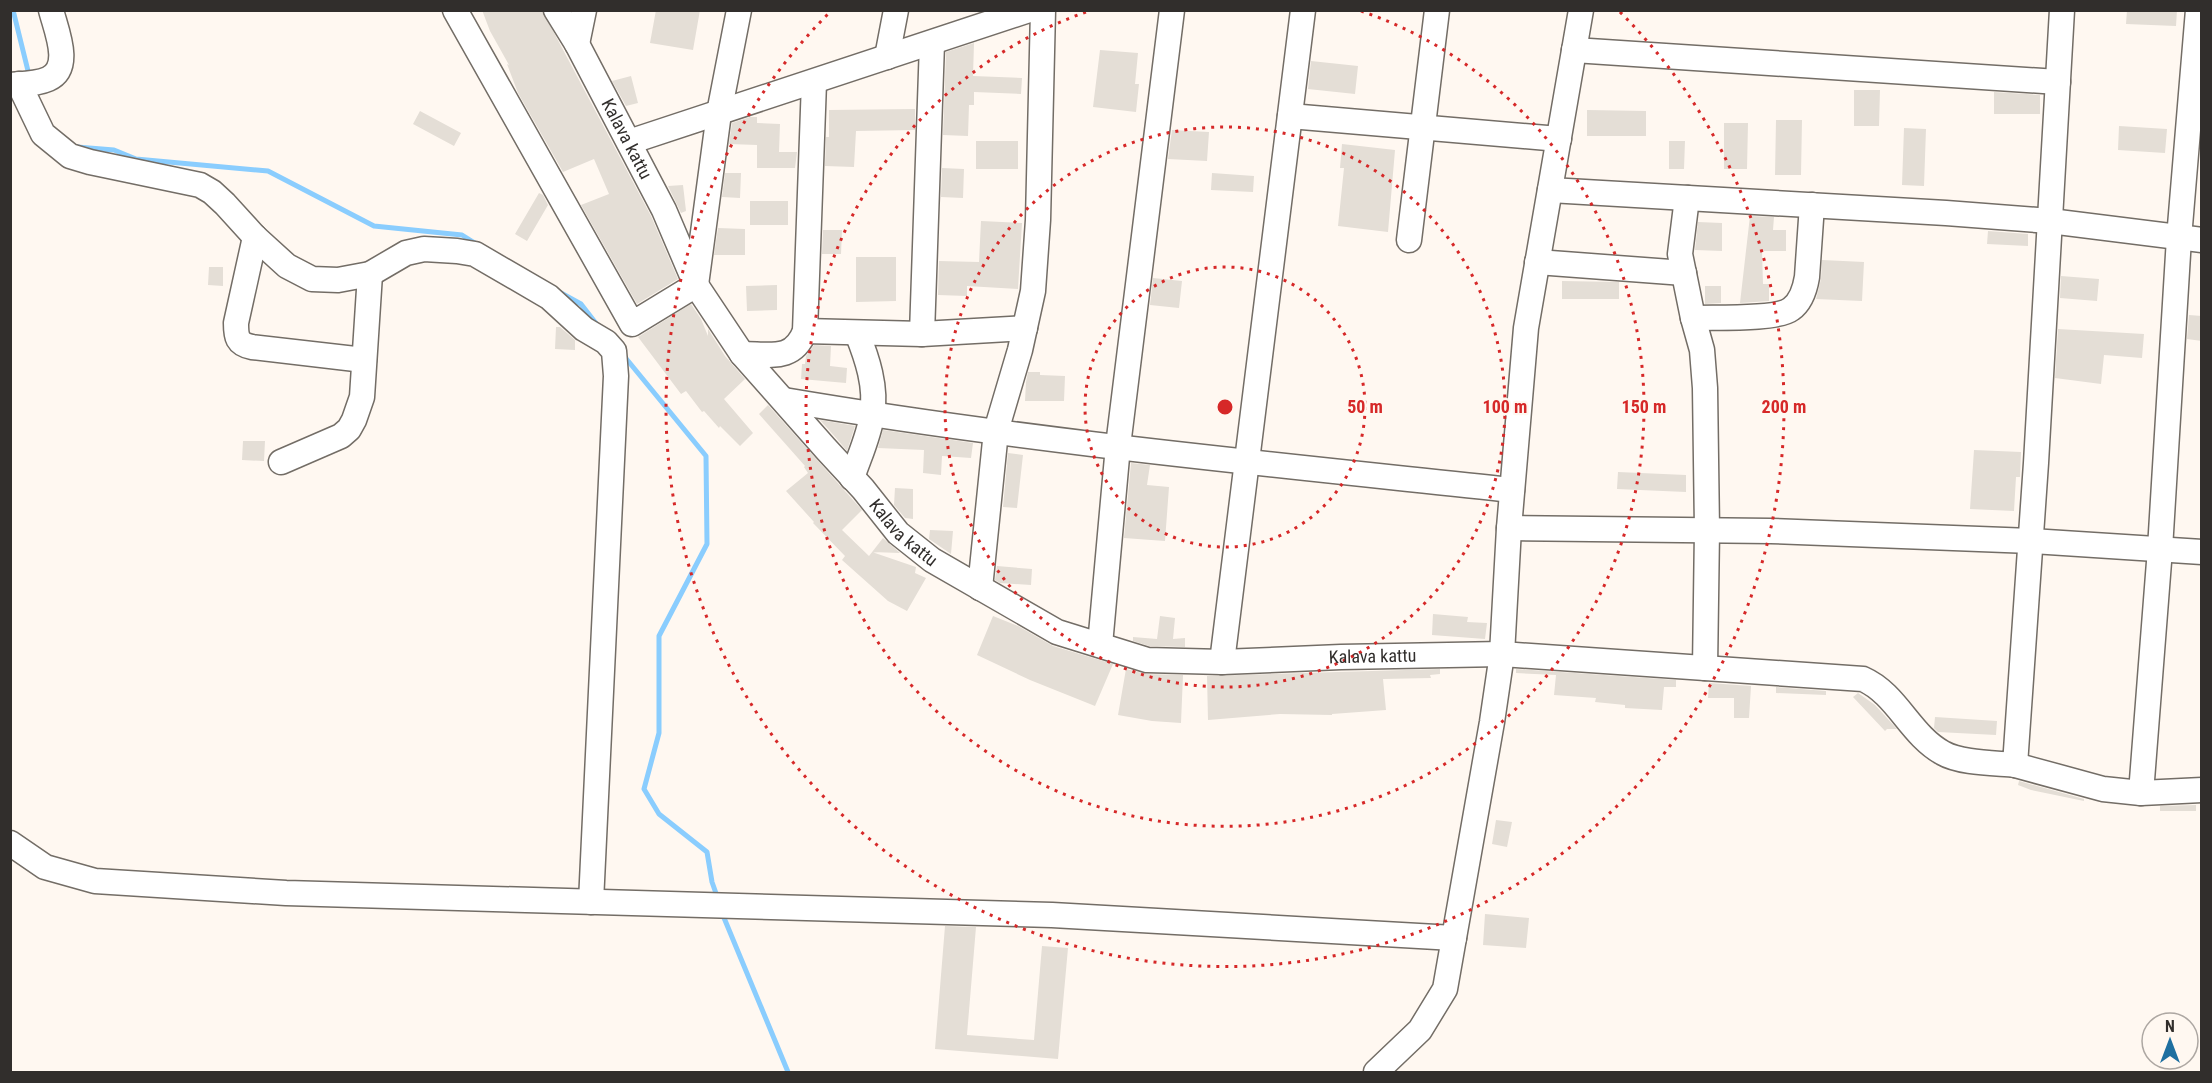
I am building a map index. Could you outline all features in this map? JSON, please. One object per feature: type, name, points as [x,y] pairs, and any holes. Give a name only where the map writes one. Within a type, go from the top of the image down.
[{"type":"street","points":[[51,10],[61,52],[61,61],[56,74],[45,81],[22,84],[43,134],[70,156],[200,185],[225,204],[255,237],[287,266],[312,279],[338,280],[370,274],[406,253],[424,249],[457,250],[475,254],[549,297],[584,329],[616,335],[696,285],[719,113],[739,10]]},
{"type":"street","points":[[455,10],[616,335],[614,351],[616,376],[591,903]]},
{"type":"street","name":"Kalava kattu","points":[[556,10],[577,44],[664,210],[696,285],[742,354],[898,533],[932,560],[1057,632],[1147,660],[1222,662],[1502,654],[1863,679],[1876,685],[1923,739],[1945,755],[2015,765],[2103,789],[2140,793],[2202,790]]},
{"type":"street","points":[[577,44],[584,10]]},
{"type":"street","points":[[887,57],[896,10]]},
{"type":"street","points":[[629,142],[1029,10]]},
{"type":"street","points":[[980,588],[996,431],[1033,291],[1038,220],[1043,10]]},
{"type":"street","points":[[1100,645],[1119,446],[1172,10]]},
{"type":"street","points":[[1222,662],[1303,10]]},
{"type":"street","points":[[1409,240],[1437,10]]},
{"type":"street","points":[[1376,1072],[1420,1030],[1445,989],[1502,654],[1509,528],[1526,328],[1581,10]]},
{"type":"street","points":[[2015,765],[2031,541],[2062,10]]},
{"type":"street","points":[[2140,793],[2160,549],[2190,239],[2198,10]]},
{"type":"street","points":[[922,334],[932,43]]},
{"type":"street","points":[[1574,50],[2058,82]]},
{"type":"street","points":[[742,354],[790,352],[798,347],[805,331],[814,82]]},
{"type":"street","points":[[1290,116],[1559,138]]},
{"type":"street","points":[[1550,190],[2049,221],[2190,239]]},
{"type":"street","points":[[1687,198],[1680,254],[1702,350],[1705,388],[1707,530],[1705,668]]},
{"type":"street","points":[[1693,318],[1775,315],[1789,311],[1796,305],[1805,288],[1807,276],[1812,205]]},
{"type":"street","points":[[255,237],[236,323],[236,337],[240,343],[252,347],[364,360]]},
{"type":"street","points":[[1537,262],[1684,273]]},
{"type":"street","points":[[281,462],[341,436],[349,429],[362,397],[370,274]]},
{"type":"street","points":[[805,331],[922,334],[1025,328]]},
{"type":"street","points":[[852,478],[872,415],[873,383],[865,352],[856,333]]},
{"type":"street","points":[[784,400],[872,415],[996,431],[1247,462],[1512,490]]},
{"type":"street","points":[[1509,528],[1707,530],[2031,541],[2202,552]]},
{"type":"street","points":[[10,843],[45,867],[95,880],[286,893],[1052,915],[1454,938]]},
{"type":"building","points":[[482,10],[542,10],[651,216],[678,279],[637,304],[581,205],[609,194],[594,159],[563,172],[518,93],[507,64],[509,65],[490,31]]},
{"type":"building","points":[[656,10],[700,10],[693,50],[650,43]]},
{"type":"building","points":[[2127,10],[2177,10],[2176,26],[2126,24]]},
{"type":"building","points":[[974,43],[973,76],[1022,78],[1021,94],[974,92],[974,105],[969,105],[968,136],[943,135],[946,52]]},
{"type":"building","points":[[1100,50],[1138,53],[1135,84],[1139,84],[1136,112],[1093,107]]},
{"type":"building","points":[[1311,61],[1358,66],[1355,94],[1308,89]]},
{"type":"building","points":[[631,76],[638,103],[626,106],[612,81]]},
{"type":"building","points":[[1854,90],[1880,90],[1879,126],[1854,126]]},
{"type":"building","points":[[1994,92],[2040,95],[2040,114],[1994,114]]},
{"type":"building","points":[[915,109],[915,130],[856,131],[854,167],[825,166],[826,137],[829,137],[829,110]]},
{"type":"building","points":[[1587,110],[1646,111],[1646,136],[1587,136]]},
{"type":"building","points":[[420,111],[461,133],[454,146],[413,124]]},
{"type":"building","points":[[757,117],[757,123],[780,124],[779,152],[797,152],[795,168],[757,168],[757,145],[729,144],[732,123]]},
{"type":"building","points":[[1776,120],[1802,120],[1801,175],[1775,175]]},
{"type":"building","points":[[1724,123],[1748,123],[1747,169],[1724,169]]},
{"type":"building","points":[[2119,126],[2167,129],[2165,153],[2118,150]]},
{"type":"building","points":[[1904,128],[1926,129],[1924,186],[1902,185]]},
{"type":"building","points":[[1172,130],[1209,132],[1207,161],[1168,159]]},
{"type":"building","points":[[976,141],[1018,141],[1018,169],[976,169]]},
{"type":"building","points":[[1669,141],[1685,141],[1684,169],[1669,169]]},
{"type":"building","points":[[1342,144],[1395,150],[1388,232],[1338,226],[1344,168],[1340,168]]},
{"type":"building","points":[[942,168],[964,169],[963,198],[941,197]]},
{"type":"building","points":[[725,173],[741,173],[740,198],[722,197]]},
{"type":"building","points":[[1212,173],[1254,176],[1253,192],[1211,190]]},
{"type":"building","points":[[683,185],[686,211],[681,213],[668,186]]},
{"type":"building","points":[[539,193],[543,195],[548,205],[527,241],[515,234]]},
{"type":"building","points":[[750,201],[788,201],[788,225],[750,225]]},
{"type":"building","points":[[1750,216],[1774,217],[1773,230],[1786,230],[1786,251],[1762,251],[1763,284],[1769,284],[1769,301],[1740,303]]},
{"type":"building","points":[[981,221],[1022,223],[1018,289],[967,286],[967,296],[938,295],[939,261],[979,262]]},
{"type":"building","points":[[1698,222],[1722,223],[1722,251],[1695,250]]},
{"type":"building","points":[[718,228],[745,229],[745,255],[714,255]]},
{"type":"building","points":[[823,230],[842,230],[841,254],[822,254]]},
{"type":"building","points":[[1988,231],[2028,234],[2028,246],[1987,244]]},
{"type":"building","points":[[856,257],[896,257],[896,301],[856,302]]},
{"type":"building","points":[[1822,260],[1864,262],[1862,301],[1816,299],[1821,279]]},
{"type":"building","points":[[209,267],[223,267],[223,286],[208,285]]},
{"type":"building","points":[[2061,276],[2099,279],[2097,301],[2060,298]]},
{"type":"building","points":[[1153,278],[1182,281],[1179,308],[1150,305]]},
{"type":"building","points":[[1562,281],[1619,282],[1619,299],[1562,299]]},
{"type":"building","points":[[777,285],[777,310],[747,311],[746,286]]},
{"type":"building","points":[[1705,286],[1721,286],[1721,303],[1705,304]]},
{"type":"building","points":[[691,304],[708,336],[708,329],[725,356],[745,379],[724,399],[753,433],[740,446],[704,411],[702,412],[686,391],[681,394],[638,337]]},
{"type":"building","points":[[2189,315],[2202,316],[2202,341],[2187,339]]},
{"type":"building","points":[[556,327],[560,327],[575,340],[575,350],[555,349]]},
{"type":"building","points":[[2058,329],[2144,334],[2142,358],[2104,355],[2101,384],[2055,378]]},
{"type":"building","points":[[814,345],[831,346],[830,366],[847,368],[846,383],[801,379],[802,364],[805,364],[806,356]]},
{"type":"building","points":[[1028,372],[1065,376],[1064,401],[1025,401]]},
{"type":"building","points":[[768,405],[862,510],[842,530],[869,556],[872,552],[916,567],[915,573],[926,578],[907,611],[888,601],[842,560],[845,556],[786,491],[808,473],[805,466],[759,414]]},
{"type":"building","points":[[820,420],[855,426],[847,451],[837,439]]},
{"type":"building","points":[[883,430],[973,443],[971,458],[942,456],[941,475],[923,473],[924,450],[878,448]]},
{"type":"building","points":[[243,441],[265,441],[264,461],[242,460]]},
{"type":"building","points":[[1974,450],[2021,452],[2020,477],[2016,477],[2014,511],[1970,509]]},
{"type":"building","points":[[1008,453],[1023,455],[1017,508],[1003,507]]},
{"type":"building","points":[[1131,463],[1150,465],[1147,485],[1169,487],[1165,541],[1124,538]]},
{"type":"building","points":[[1618,472],[1686,475],[1686,492],[1617,489]]},
{"type":"building","points":[[895,488],[913,489],[913,519],[905,518],[894,505]]},
{"type":"building","points":[[930,530],[953,531],[951,554],[929,539]]},
{"type":"building","points":[[883,538],[900,553],[872,552]]},
{"type":"building","points":[[997,566],[1032,569],[1031,585],[1000,583],[995,580]]},
{"type":"building","points":[[1433,614],[1468,617],[1467,622],[1487,623],[1485,639],[1432,635]]},
{"type":"building","points":[[993,616],[1018,626],[1053,646],[1113,664],[1095,706],[1030,680],[977,655]]},
{"type":"building","points":[[1160,616],[1175,618],[1173,639],[1185,638],[1185,647],[1149,646],[1133,641],[1133,637],[1157,639]]},
{"type":"building","points":[[1126,669],[1146,674],[1183,675],[1181,723],[1118,715]]},
{"type":"building","points":[[1440,669],[1440,674],[1430,675],[1431,678],[1383,679],[1386,710],[1332,715],[1280,714],[1208,720],[1207,676]]},
{"type":"building","points":[[1516,669],[1676,680],[1676,687],[1664,687],[1662,710],[1625,708],[1625,705],[1595,702],[1596,698],[1554,695],[1556,675],[1516,673]]},
{"type":"building","points":[[1709,683],[1751,686],[1749,718],[1734,718],[1734,698],[1708,698]]},
{"type":"building","points":[[1776,687],[1826,691],[1826,695],[1776,693]]},
{"type":"building","points":[[1858,693],[1875,705],[1897,729],[1885,731],[1853,697]]},
{"type":"building","points":[[1935,717],[1997,721],[1996,735],[1938,732],[1934,728]]},
{"type":"building","points":[[2019,781],[2084,799],[2084,801],[2031,790],[2018,785]]},
{"type":"building","points":[[2196,805],[2196,811],[2160,811],[2160,806]]},
{"type":"building","points":[[1496,820],[1512,822],[1507,847],[1492,844]]},
{"type":"building","points":[[1485,914],[1529,918],[1526,948],[1483,945]]},
{"type":"building","points":[[945,926],[976,927],[967,1035],[1034,1040],[1042,946],[1068,948],[1058,1059],[935,1049]]},
{"type":"waterway","points":[[13,10],[30,79]]},
{"type":"waterway","points":[[77,147],[114,150],[136,159],[268,171],[374,226],[462,235],[478,245]]},
{"type":"waterway","points":[[561,293],[581,304],[598,326]]},
{"type":"waterway","points":[[624,356],[706,456],[707,544],[659,636],[659,733],[644,789],[659,814],[707,852],[712,882],[718,899]]},
{"type":"waterway","points":[[722,913],[788,1072]]}]
